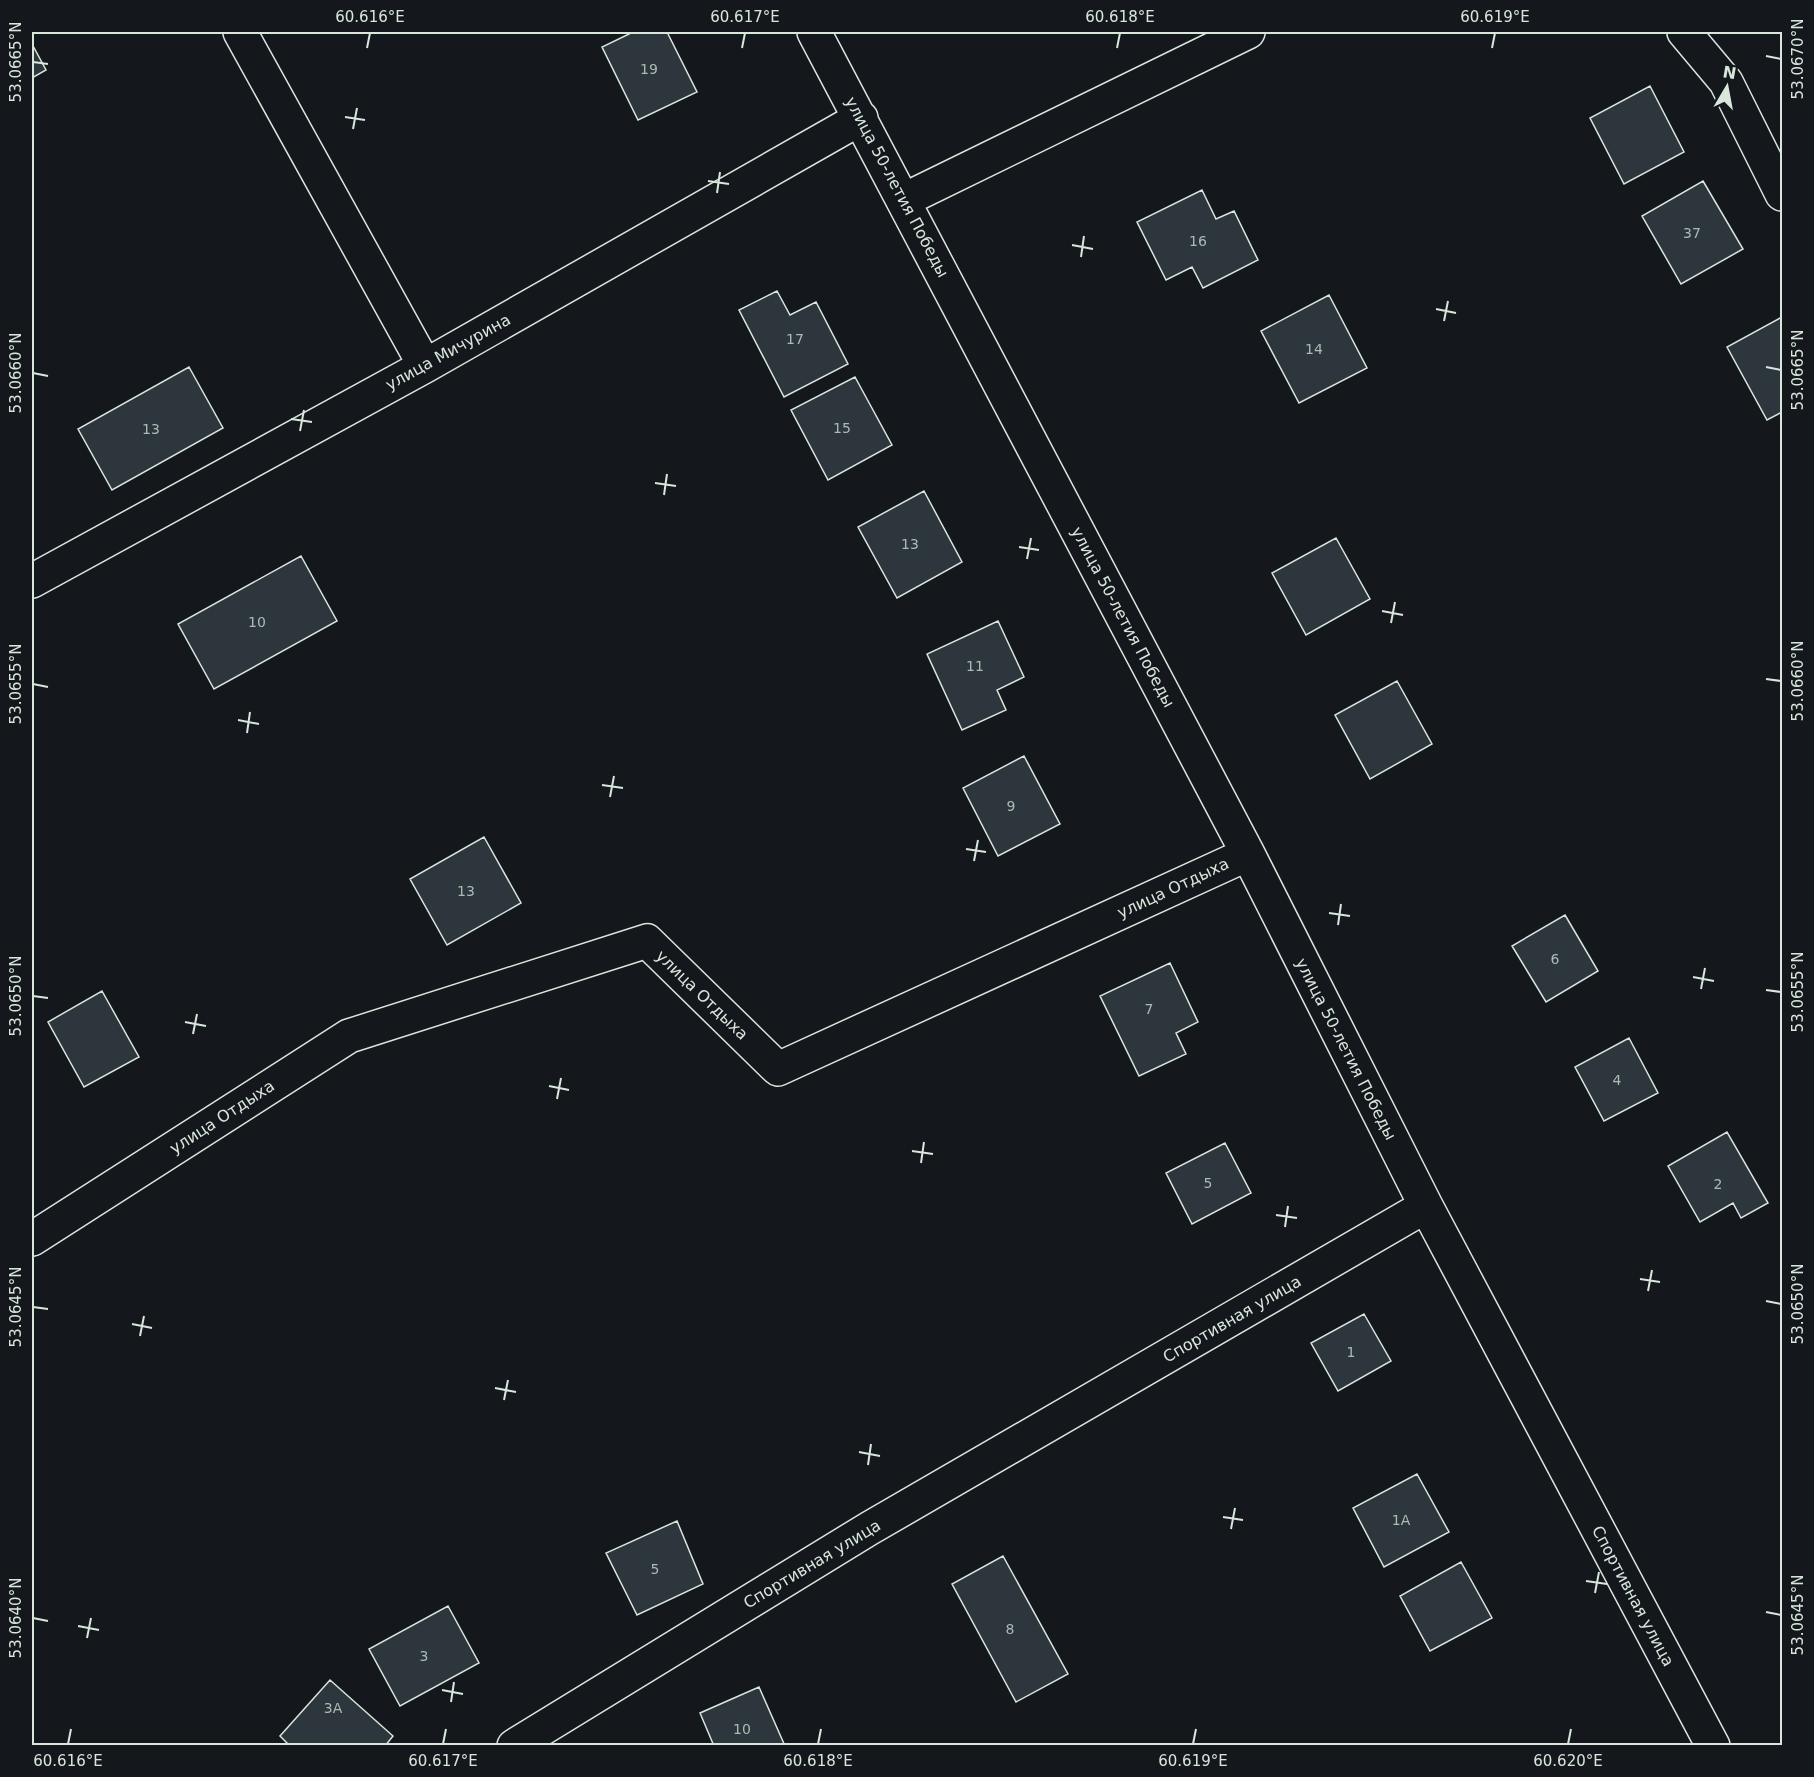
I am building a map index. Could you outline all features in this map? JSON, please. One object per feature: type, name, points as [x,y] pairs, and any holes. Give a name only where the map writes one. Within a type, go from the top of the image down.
[{"type":"street","points":[[240,32],[425,366]]},
{"type":"street","name":"улица 50-летия Победы","points":[[814,32],[1248,854],[1426,1206]]},
{"type":"street","points":[[904,200],[1248,32]]},
{"type":"street","points":[[1684,32],[1726,82],[1782,194]]},
{"type":"street","name":"улица Мичурина","points":[[32,581],[425,366],[861,118]]},
{"type":"street","name":"улица Отдыха","points":[[32,1239],[349,1036],[360,1032],[648,941],[778,1069],[1248,854]]},
{"type":"street","name":"Спортивная улица","points":[[514,1746],[870,1528],[1426,1206],[1713,1746]]},
{"type":"building","points":[[633,32],[667,32],[697,92],[638,120],[602,47]]},
{"type":"building","points":[[32,44],[46,70],[32,78]]},
{"type":"building","points":[[1650,86],[1684,152],[1624,184],[1590,118]]},
{"type":"building","points":[[1703,181],[1743,249],[1681,284],[1642,216]]},
{"type":"building","points":[[1202,190],[1216,219],[1234,211],[1258,260],[1203,288],[1192,267],[1166,280],[1137,222]]},
{"type":"building","points":[[777,291],[790,315],[816,302],[848,364],[784,397],[739,310]]},
{"type":"building","points":[[1329,295],[1367,368],[1299,403],[1261,331]]},
{"type":"building","points":[[1782,317],[1782,412],[1767,420],[1727,347]]},
{"type":"building","points":[[189,367],[223,428],[112,490],[78,429]]},
{"type":"building","points":[[855,377],[892,445],[828,480],[791,410]]},
{"type":"building","points":[[924,491],[962,562],[897,598],[858,527]]},
{"type":"building","points":[[1336,538],[1370,599],[1306,635],[1272,573]]},
{"type":"building","points":[[301,556],[337,621],[214,689],[178,624]]},
{"type":"building","points":[[998,621],[1024,677],[997,690],[1006,710],[962,730],[927,654]]},
{"type":"building","points":[[1397,681],[1432,744],[1370,779],[1335,715]]},
{"type":"building","points":[[1024,756],[1060,824],[998,856],[963,788]]},
{"type":"building","points":[[484,837],[521,903],[447,945],[410,879]]},
{"type":"building","points":[[1565,915],[1598,971],[1546,1002],[1512,946]]},
{"type":"building","points":[[1170,963],[1198,1022],[1176,1033],[1186,1054],[1139,1076],[1100,996]]},
{"type":"building","points":[[102,991],[139,1057],[84,1087],[48,1022]]},
{"type":"building","points":[[1629,1038],[1658,1093],[1604,1121],[1575,1067]]},
{"type":"building","points":[[1727,1132],[1768,1203],[1741,1218],[1733,1203],[1700,1222],[1668,1166]]},
{"type":"building","points":[[1225,1143],[1251,1193],[1192,1224],[1166,1173]]},
{"type":"building","points":[[1364,1314],[1391,1361],[1338,1391],[1311,1343]]},
{"type":"building","points":[[1417,1474],[1449,1532],[1384,1567],[1353,1508]]},
{"type":"building","points":[[677,1521],[703,1584],[637,1615],[606,1553]]},
{"type":"building","points":[[1003,1556],[1068,1674],[1016,1702],[952,1584]]},
{"type":"building","points":[[1461,1562],[1492,1618],[1430,1651],[1400,1596]]},
{"type":"building","points":[[448,1606],[479,1663],[400,1706],[369,1649]]},
{"type":"building","points":[[330,1680],[393,1736],[385,1746],[290,1746],[280,1736]]},
{"type":"building","points":[[759,1687],[785,1746],[714,1746],[700,1713]]}]
